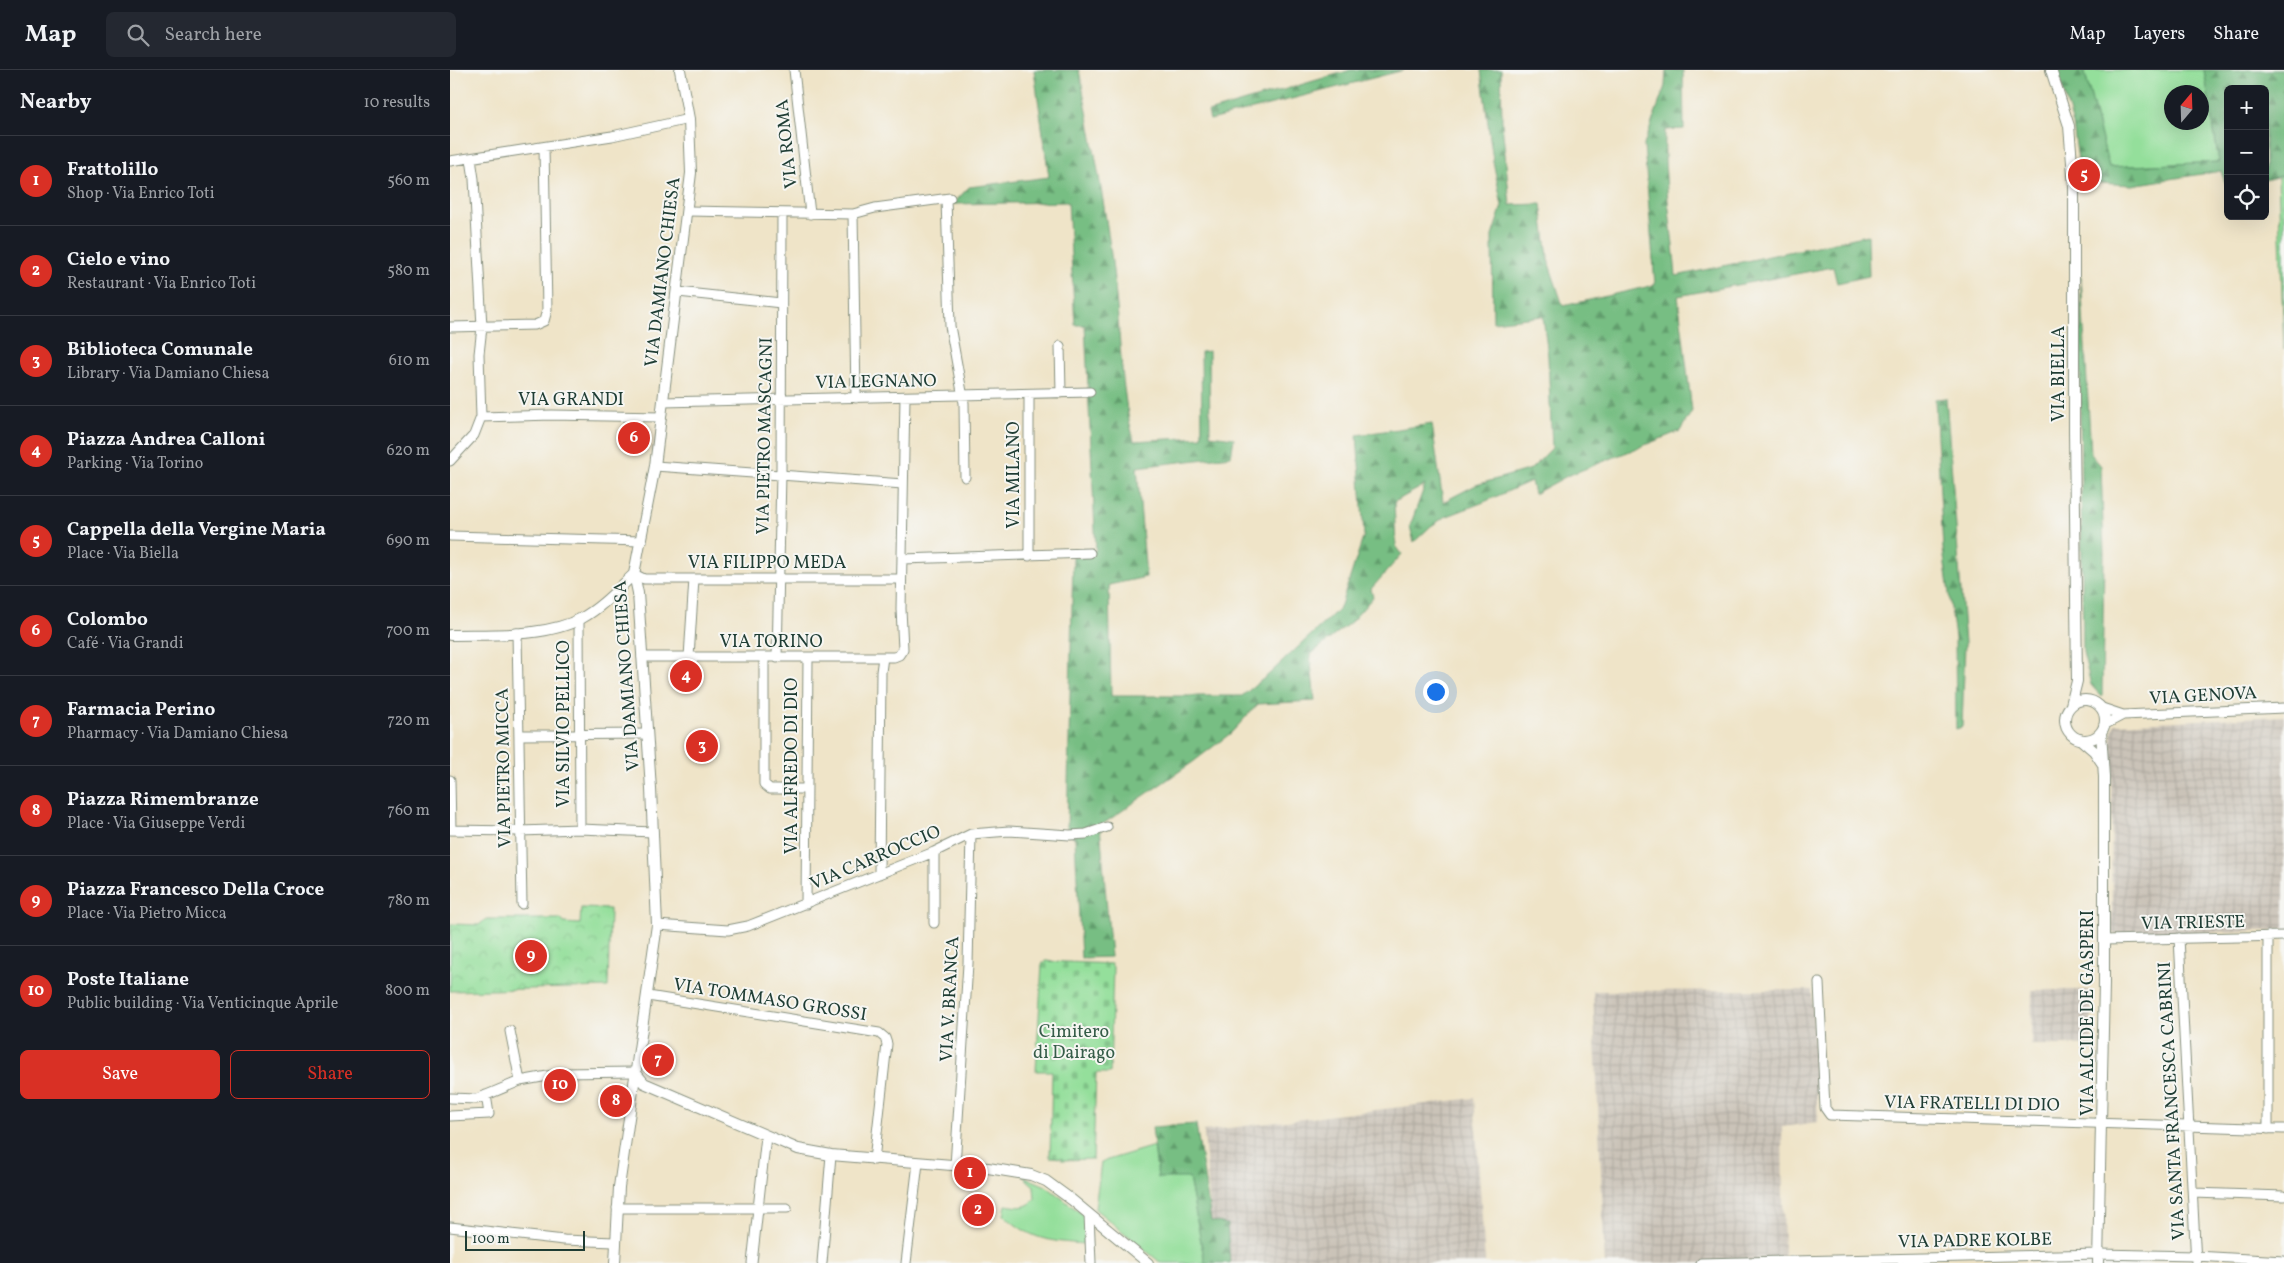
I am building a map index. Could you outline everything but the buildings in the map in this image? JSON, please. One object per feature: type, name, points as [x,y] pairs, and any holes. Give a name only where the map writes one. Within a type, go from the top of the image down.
[{"type":"street","name":"VIA DAMIANO CHIESA","points":[[615,1263],[614,1242],[617,1208],[657,925],[638,593],[634,574],[655,466],[688,211],[691,173],[689,119],[680,70]]},
{"type":"street","name":"VIA ROMA","points":[[794,70],[810,214]]},
{"type":"street","name":"VIA BIELLA","points":[[2051,70],[2069,126],[2074,187],[2077,681],[2071,705]]},
{"type":"street","points":[[450,160],[470,159],[612,136],[689,119]]},
{"type":"street","points":[[450,327],[535,325],[544,321],[547,310],[544,147]]},
{"type":"street","points":[[450,461],[474,435],[481,417],[479,354],[482,327],[474,179],[470,159]]},
{"type":"street","points":[[688,211],[853,214],[874,208],[948,199],[950,326],[964,404],[965,477]]},
{"type":"street","name":"VIA PIETRO MASCAGNI","points":[[777,658],[782,214]]},
{"type":"street","points":[[853,214],[856,398]]},
{"type":"street","points":[[678,292],[781,303]]},
{"type":"street","points":[[1060,346],[1061,393]]},
{"type":"street","name":"VIA LEGNANO","points":[[663,402],[1090,392]]},
{"type":"street","name":"VIA MILANO","points":[[1029,394],[1029,556]]},
{"type":"street","points":[[902,579],[905,397]]},
{"type":"street","name":"VIA GRANDI","points":[[481,417],[608,415],[661,417]]},
{"type":"street","points":[[655,466],[903,484]]},
{"type":"street","points":[[450,536],[642,540]]},
{"type":"street","points":[[903,559],[1090,553]]},
{"type":"street","points":[[450,635],[547,630],[579,620],[606,601],[634,574]]},
{"type":"street","name":"VIA FILIPPO MEDA","points":[[634,574],[644,579],[902,579]]},
{"type":"street","points":[[689,657],[694,579]]},
{"type":"street","name":"VIA TORINO","points":[[642,657],[808,658],[899,655],[903,650],[902,579]]},
{"type":"street","name":"VIA SILVIO PELLICO","points":[[579,620],[580,829]]},
{"type":"street","name":"VIA PIETRO MICCA","points":[[517,632],[522,904]]},
{"type":"street","points":[[879,874],[880,672],[883,657]]},
{"type":"street","points":[[764,658],[764,784],[770,789],[807,789]]},
{"type":"street","name":"VIA ALFREDO DI DIO","points":[[806,904],[808,658]]},
{"type":"street","points":[[2077,681],[2089,700],[2102,708],[2105,719],[2103,728],[2092,738],[2080,739]]},
{"type":"street","points":[[2089,700],[2083,700],[2071,705],[2066,715],[2067,727],[2070,732],[2094,751],[2102,763]]},
{"type":"street","name":"VIA GENOVA","points":[[2102,708],[2123,715],[2284,708]]},
{"type":"street","name":"VIA GENOVA","points":[[2103,728],[2123,715]]},
{"type":"street","name":"VIA ALCIDE DE GASPERI","points":[[2099,1259],[2104,940],[2103,728]]},
{"type":"street","points":[[519,735],[647,734]]},
{"type":"street","points":[[450,780],[450,830],[520,831],[580,829],[653,832]]},
{"type":"street","name":"VIA CARROCCIO","points":[[657,925],[728,930],[768,920],[934,852],[971,834],[1009,831],[1070,835],[1107,827]]},
{"type":"street","name":"VIA V. BRANCA","points":[[955,1166],[968,964],[971,834]]},
{"type":"street","points":[[934,852],[934,923]]},
{"type":"street","points":[[2268,936],[2268,1129]]},
{"type":"street","name":"VIA TRIESTE","points":[[2104,940],[2284,936]]},
{"type":"street","name":"VIA SANTA FRANCESCA CABRINI","points":[[2179,938],[2196,1260]]},
{"type":"street","name":"VIA FRATELLI DI DIO","points":[[1819,983],[1825,1108],[1830,1115],[2284,1129]]},
{"type":"street","name":"VIA TOMMASO GROSSI","points":[[648,996],[879,1033],[885,1038],[887,1044],[874,1160]]},
{"type":"street","points":[[510,1031],[520,1081]]},
{"type":"street","points":[[450,1098],[477,1099],[520,1081],[564,1073],[635,1072],[644,1083],[798,1149],[874,1160],[1014,1171],[1031,1175],[1046,1181],[1148,1263]]},
{"type":"street","points":[[450,1116],[490,1114],[486,1094]]},
{"type":"street","points":[[752,1263],[766,1136]]},
{"type":"street","points":[[822,1263],[831,1155]]},
{"type":"street","points":[[906,1263],[918,1163]]},
{"type":"street","points":[[2193,1193],[2284,1196]]},
{"type":"street","points":[[617,1208],[787,1208]]},
{"type":"street","points":[[1089,1214],[1091,1263]]},
{"type":"street","points":[[450,1227],[564,1240],[614,1242]]},
{"type":"street","name":"VIA PADRE KOLBE","points":[[1701,1263],[2099,1259],[2282,1262]]},
{"type":"shaded area","points":[[2284,716],[2284,930],[2116,935],[2112,931],[2111,734],[2115,724]]},
{"type":"shaded area","points":[[1812,990],[1818,1122],[1782,1127],[1784,1263],[1605,1263],[1593,991]]},
{"type":"shaded area","points":[[2032,990],[2088,990],[2091,995],[2092,1045],[2031,1045]]},
{"type":"shaded area","points":[[1474,1098],[1485,1263],[1214,1263],[1204,1131]]},
{"type":"green space","points":[[1034,70],[1079,70],[1108,232],[1117,306],[1123,383],[1134,441],[1202,437],[1201,352],[1209,351],[1210,435],[1234,438],[1231,456],[1137,467],[1146,577],[1109,585],[1111,696],[1242,696],[1268,675],[1340,608],[1364,535],[1357,435],[1432,424],[1443,502],[1476,485],[1531,469],[1552,448],[1548,357],[1543,316],[1493,322],[1492,236],[1502,206],[1493,161],[1481,70],[1501,70],[1502,123],[1510,205],[1541,204],[1549,264],[1563,306],[1655,285],[1644,145],[1665,86],[1666,70],[1683,70],[1684,129],[1665,130],[1667,185],[1676,276],[1868,235],[1869,276],[1837,283],[1833,267],[1678,296],[1692,411],[1680,431],[1567,476],[1534,494],[1531,481],[1445,517],[1431,526],[1414,542],[1410,526],[1425,485],[1394,502],[1396,546],[1402,554],[1371,589],[1373,597],[1352,621],[1310,655],[1315,701],[1258,704],[1231,733],[1193,762],[1100,826],[1111,957],[1081,958],[1075,838],[1067,832],[1073,557],[1080,558],[1096,550],[1085,325],[1075,325],[1068,202],[953,204],[969,187],[1049,177]]},
{"type":"green space","points":[[1351,70],[1404,70],[1210,120],[1208,112]]},
{"type":"green space","points":[[2057,70],[2084,70],[2109,167],[2219,162],[2209,101],[2209,85],[2206,85],[2204,70],[2284,70],[2284,175],[2269,179],[2269,85],[2224,85],[2224,179],[2221,171],[2132,185],[2081,182],[2073,124]]},
{"type":"green space","points":[[2084,70],[2204,70],[2206,85],[2164,85],[2164,130],[2209,130],[2209,101],[2219,162],[2109,167]]},
{"type":"green space","points":[[2284,175],[2284,350],[2278,177]]},
{"type":"green space","points":[[2081,276],[2091,454],[2101,466],[2104,553],[2102,697],[2091,685],[2083,652],[2080,401]]},
{"type":"green space","points":[[1946,398],[1965,643],[1962,727],[1956,729],[1955,638],[1943,549],[1935,399]]},
{"type":"green space","points":[[581,908],[610,909],[608,987],[450,991],[451,924],[479,925],[486,919],[561,919],[564,923],[580,924]]},
{"type":"green space","name":"Cimitero di Dairago","points":[[1045,961],[1111,964],[1113,967],[1110,1073],[1096,1073],[1093,1159],[1062,1160],[1062,1158],[1050,1157],[1052,1071],[1036,1071],[1042,964]]},
{"type":"green space","points":[[1196,1124],[1211,1221],[1227,1224],[1230,1263],[1205,1263],[1189,1178],[1158,1178],[1152,1127]]},
{"type":"green space","points":[[1154,1146],[1158,1177],[1189,1177],[1205,1263],[1161,1263],[1095,1209],[1101,1162]]},
{"type":"green space","points":[[1023,1176],[1046,1186],[1086,1217],[1087,1235],[1084,1235],[1084,1244],[1041,1238],[1023,1230],[1004,1215],[1006,1205],[1025,1206],[1035,1199],[1034,1186]]},
{"type":"place","name":"Cappella della Vergine Maria","points":[[2084,175]]},
{"type":"place","name":"Colombo","points":[[634,438]]},
{"type":"place","name":"Piazza Andrea Calloni","points":[[686,676]]},
{"type":"place","name":"Biblioteca Comunale","points":[[702,746]]},
{"type":"place","name":"Piazza Francesco Della Croce","points":[[531,956]]},
{"type":"place","name":"Farmacia Perino","points":[[658,1060]]},
{"type":"place","name":"Poste Italiane","points":[[560,1085]]},
{"type":"place","name":"Piazza Rimembranze","points":[[616,1101]]},
{"type":"place","name":"Frattolillo","points":[[970,1173]]},
{"type":"place","name":"Cielo e vino","points":[[978,1210]]}]
